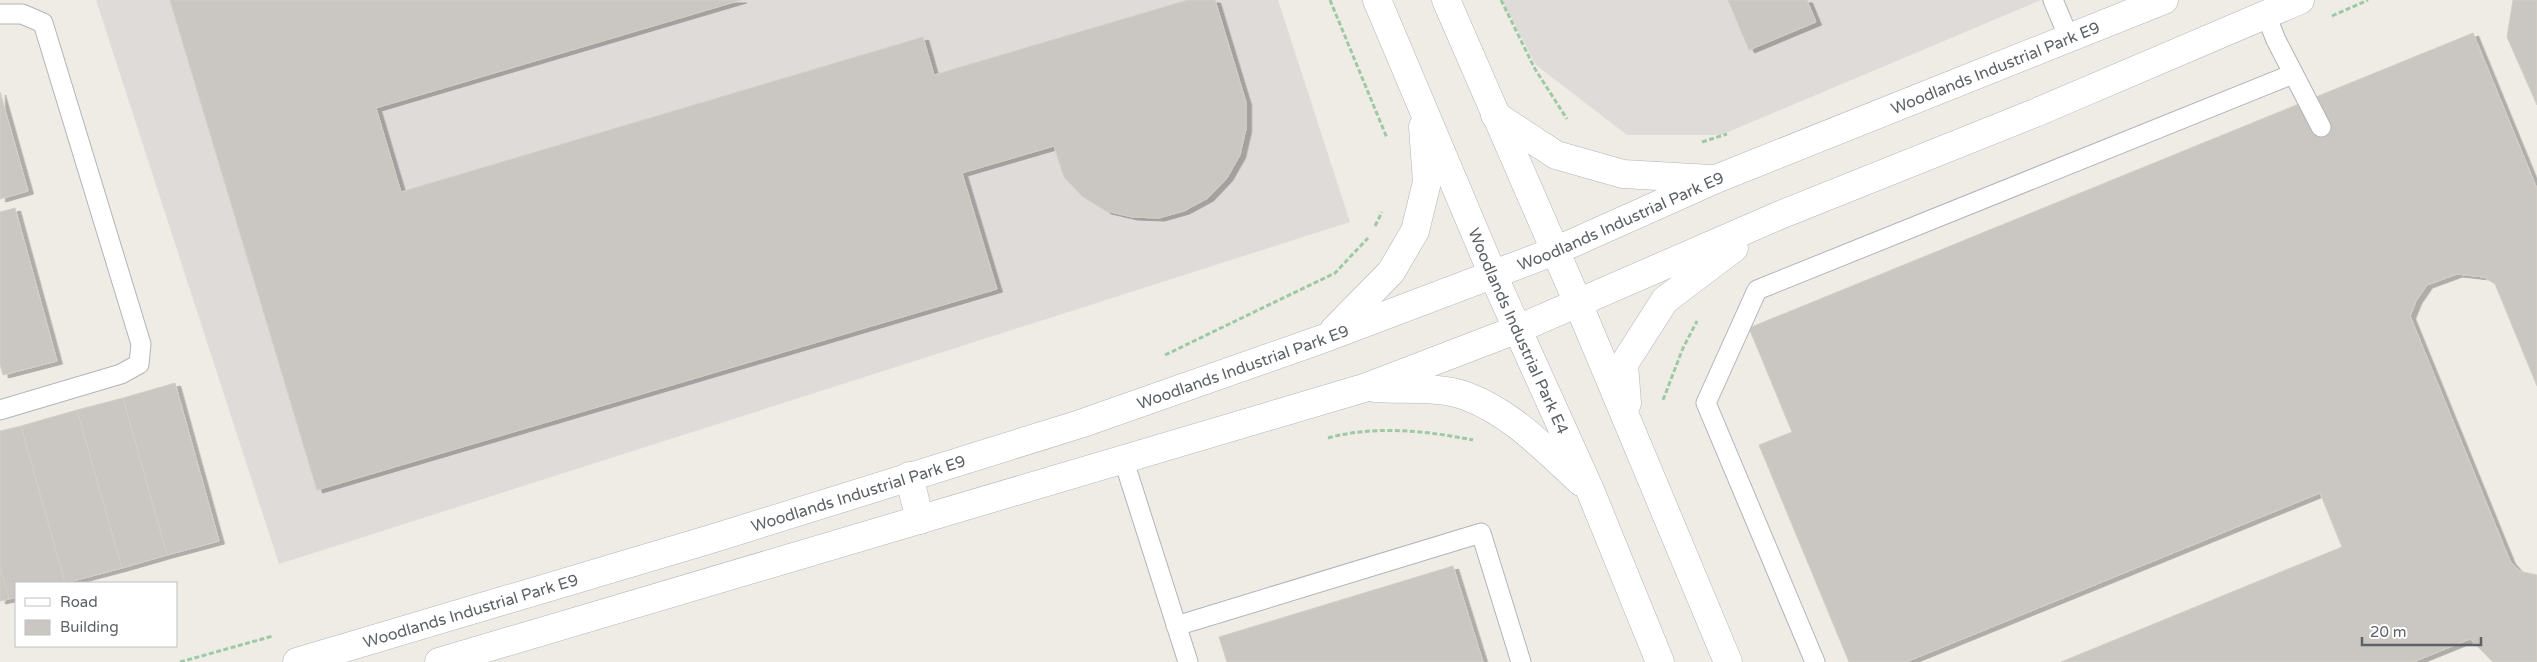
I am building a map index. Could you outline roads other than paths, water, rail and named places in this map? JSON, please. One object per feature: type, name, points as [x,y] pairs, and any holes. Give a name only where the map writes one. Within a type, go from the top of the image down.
[{"type":"street","name":"Woodlands Industrial Park E4","points":[[1377,0],[1493,274],[1590,490],[1660,662]]},
{"type":"street","points":[[1446,0],[1578,303],[1629,430],[1728,662]]},
{"type":"street","name":"Woodlands Industrial Park E9","points":[[297,662],[711,539],[1080,424],[1325,338],[1555,251],[1716,179],[2164,0]]},
{"type":"street","points":[[439,662],[1364,388],[1518,329],[1780,215],[2035,113],[2300,0]]},
{"type":"street","points":[[1325,338],[1391,272],[1415,231],[1427,182],[1421,104]]},
{"type":"street","points":[[1495,115],[1556,156],[1623,174],[1716,179]]},
{"type":"street","points":[[1629,430],[1624,364],[1664,300],[1698,273],[1780,215]]},
{"type":"street","points":[[1364,388],[1448,392],[1466,396],[1514,422],[1590,490]]},
{"type":"street","points":[[910,476],[920,520]]},
{"type":"lane","points":[[2053,0],[2069,38]]},
{"type":"lane","points":[[0,14],[22,14],[43,24],[141,344],[139,364],[121,374],[0,410]]},
{"type":"lane","points":[[2266,15],[2293,74],[2321,127]]},
{"type":"lane","points":[[1815,662],[1706,403],[1757,290],[2293,74]]},
{"type":"lane","points":[[1123,458],[1188,662]]},
{"type":"lane","points":[[1176,626],[1481,533],[1521,662]]}]
